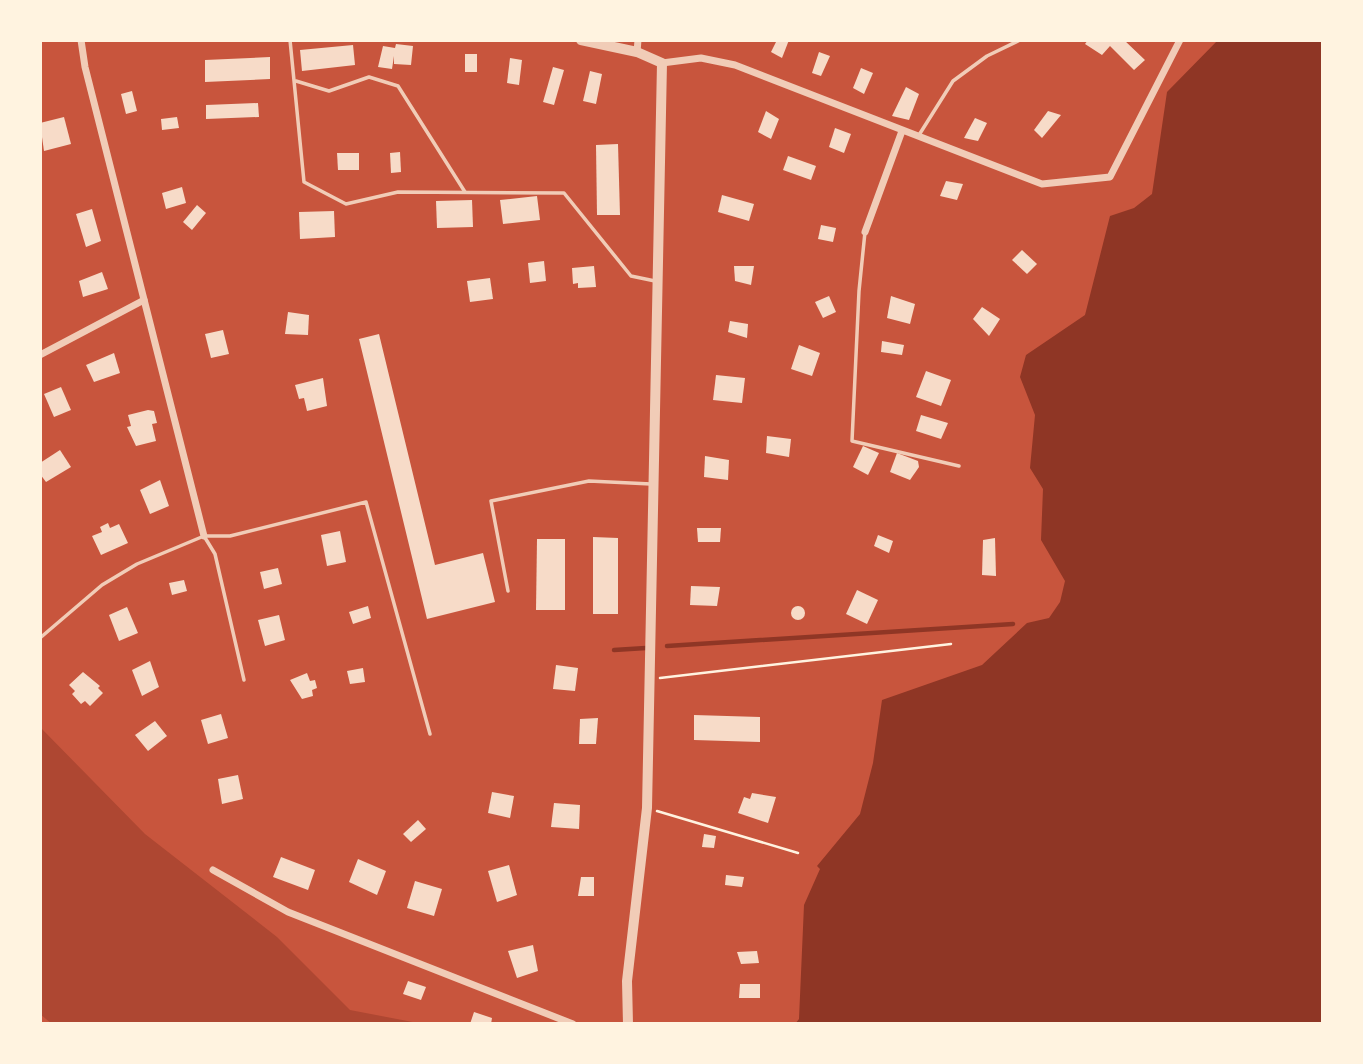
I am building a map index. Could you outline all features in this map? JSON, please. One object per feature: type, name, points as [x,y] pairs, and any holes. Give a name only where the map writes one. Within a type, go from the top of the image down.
[{"type":"street","points":[[81,40],[85,68],[204,536]]},
{"type":"street","points":[[581,40],[636,52],[662,63],[701,58],[735,65],[1042,184],[1110,177],[1181,40]]},
{"type":"street","points":[[636,52],[638,40]]},
{"type":"street","points":[[628,1024],[627,981],[647,808],[662,63]]},
{"type":"street","points":[[865,232],[902,131]]},
{"type":"street","points":[[40,355],[144,300]]},
{"type":"street","points":[[213,870],[288,912],[573,1024]]},
{"type":"lane","points":[[290,40],[304,182],[346,204],[398,192],[564,192],[631,276],[657,281]]},
{"type":"lane","points":[[918,137],[953,81],[987,56],[1020,40]]},
{"type":"lane","points":[[296,81],[329,91],[369,78],[398,86],[465,192]]},
{"type":"lane","points":[[865,232],[859,291],[852,441],[958,466]]},
{"type":"lane","points":[[508,591],[491,501],[589,481],[653,484]]},
{"type":"lane","points":[[40,638],[103,585],[137,564],[204,536],[230,536],[366,502],[430,734]]},
{"type":"lane","points":[[204,536],[215,554],[244,680]]},
{"type":"path","points":[[649,679],[951,644]]},
{"type":"path","points":[[647,808],[798,853]]},
{"type":"shaded area","points":[[1218,40],[1323,40],[1323,1024],[795,1024],[799,1019],[804,905],[820,869],[817,866],[860,814],[873,763],[882,700],[982,665],[1027,623],[1049,618],[1060,602],[1065,581],[1041,540],[1043,489],[1030,468],[1035,415],[1020,377],[1026,355],[1085,315],[1110,216],[1134,208],[1152,194],[1167,92]]},
{"type":"shaded area","points":[[40,727],[145,834],[277,937],[350,1010],[423,1024],[52,1024],[40,1014]]},
{"type":"building","points":[[777,40],[789,40],[782,58],[771,52]]},
{"type":"building","points":[[1088,40],[1124,40],[1145,60],[1134,70],[1110,46],[1102,55],[1085,44]]},
{"type":"building","points":[[396,44],[413,46],[411,65],[394,64],[394,56],[392,69],[378,67],[383,46],[395,48]]},
{"type":"building","points":[[353,45],[355,65],[302,71],[300,50]]},
{"type":"building","points":[[819,52],[830,56],[821,76],[812,73]]},
{"type":"building","points":[[465,54],[477,54],[477,72],[465,72]]},
{"type":"building","points":[[270,57],[270,79],[205,82],[205,60]]},
{"type":"building","points":[[510,58],[522,60],[519,85],[507,83]]},
{"type":"building","points":[[553,67],[564,70],[554,105],[543,102]]},
{"type":"building","points":[[861,68],[873,73],[864,94],[853,88]]},
{"type":"building","points":[[590,71],[602,74],[596,104],[583,101]]},
{"type":"building","points":[[906,87],[919,94],[909,120],[892,116]]},
{"type":"building","points":[[132,91],[137,111],[126,114],[121,94]]},
{"type":"building","points":[[258,103],[259,117],[206,119],[206,105]]},
{"type":"building","points":[[766,111],[779,119],[771,139],[758,132]]},
{"type":"building","points":[[1048,111],[1061,115],[1042,138],[1034,130]]},
{"type":"building","points":[[64,117],[71,144],[44,151],[40,123]]},
{"type":"building","points":[[177,117],[179,128],[162,130],[161,119]]},
{"type":"building","points":[[975,118],[987,123],[978,141],[964,138]]},
{"type":"building","points":[[835,128],[851,134],[844,153],[829,147]]},
{"type":"building","points":[[618,144],[620,215],[597,215],[596,145]]},
{"type":"building","points":[[400,152],[401,172],[391,173],[390,153]]},
{"type":"building","points":[[337,153],[359,153],[359,170],[338,170]]},
{"type":"building","points":[[788,156],[816,166],[811,180],[783,170]]},
{"type":"building","points":[[946,181],[963,184],[957,200],[940,196]]},
{"type":"building","points":[[182,187],[186,203],[166,209],[162,193]]},
{"type":"building","points":[[722,195],[754,204],[749,221],[718,212]]},
{"type":"building","points":[[537,196],[540,220],[503,224],[500,200]]},
{"type":"building","points":[[472,200],[473,227],[437,228],[436,201]]},
{"type":"building","points":[[197,205],[206,213],[192,230],[183,222]]},
{"type":"building","points":[[92,209],[101,241],[86,247],[76,214]]},
{"type":"building","points":[[334,211],[335,237],[300,239],[299,212]]},
{"type":"building","points":[[821,225],[836,228],[833,242],[818,239]]},
{"type":"building","points":[[1022,250],[1037,264],[1027,274],[1012,260]]},
{"type":"building","points":[[544,261],[546,281],[530,283],[528,263]]},
{"type":"building","points":[[594,266],[596,287],[578,288],[578,283],[573,284],[572,268]]},
{"type":"building","points":[[734,266],[754,266],[751,285],[735,281]]},
{"type":"building","points":[[102,272],[108,289],[83,297],[79,281]]},
{"type":"building","points":[[490,278],[493,299],[470,302],[467,281]]},
{"type":"building","points":[[829,296],[836,312],[823,318],[815,302]]},
{"type":"building","points":[[891,296],[915,304],[910,324],[887,318]]},
{"type":"building","points":[[982,307],[1000,319],[989,336],[973,319]]},
{"type":"building","points":[[288,312],[309,315],[308,335],[285,334]]},
{"type":"building","points":[[730,321],[748,324],[747,338],[728,332]]},
{"type":"building","points":[[223,330],[229,354],[211,358],[205,334]]},
{"type":"building","points":[[379,334],[435,565],[483,553],[495,602],[427,619],[359,339]]},
{"type":"building","points":[[882,341],[904,345],[902,355],[881,352]]},
{"type":"building","points":[[799,345],[820,353],[812,376],[791,369]]},
{"type":"building","points":[[114,353],[120,373],[94,382],[86,365]]},
{"type":"building","points":[[926,371],[951,380],[941,406],[916,397]]},
{"type":"building","points":[[716,375],[745,378],[742,403],[713,400]]},
{"type":"building","points":[[323,378],[327,406],[307,411],[304,398],[299,399],[295,385]]},
{"type":"building","points":[[61,387],[71,410],[54,417],[44,394]]},
{"type":"building","points":[[154,411],[157,423],[152,424],[156,441],[136,446],[127,427],[131,426],[128,415]]},
{"type":"building","points":[[921,415],[948,423],[941,439],[916,431]]},
{"type":"building","points":[[767,436],[791,439],[789,457],[766,453]]},
{"type":"building","points":[[863,446],[879,453],[868,475],[853,467]]},
{"type":"building","points":[[60,450],[71,467],[46,482],[40,474],[40,463]]},
{"type":"building","points":[[897,453],[918,461],[919,467],[910,480],[890,472]]},
{"type":"building","points":[[705,456],[729,460],[728,480],[704,477]]},
{"type":"building","points":[[160,480],[169,506],[150,514],[140,490]]},
{"type":"building","points":[[108,523],[110,528],[119,524],[128,543],[101,555],[92,536],[102,532],[100,527]]},
{"type":"building","points":[[697,528],[721,528],[720,542],[698,542]]},
{"type":"building","points":[[340,531],[346,562],[327,566],[321,535]]},
{"type":"building","points":[[878,535],[893,541],[889,553],[874,546]]},
{"type":"building","points":[[593,537],[618,538],[618,614],[593,614]]},
{"type":"building","points":[[995,538],[996,576],[982,575],[983,540]]},
{"type":"building","points":[[537,539],[565,539],[565,610],[536,610]]},
{"type":"building","points":[[278,568],[282,584],[264,589],[260,572]]},
{"type":"building","points":[[184,580],[187,591],[172,595],[169,583]]},
{"type":"building","points":[[691,586],[720,587],[717,606],[690,605]]},
{"type":"building","points":[[857,590],[878,600],[867,624],[846,614]]},
{"type":"building","points":[[368,606],[371,618],[353,624],[349,612]]},
{"type":"building","points":[[795,606],[801,606],[805,613],[801,620],[795,620],[791,616],[791,610]]},
{"type":"building","points":[[127,607],[138,633],[119,641],[109,615]]},
{"type":"building","points":[[279,615],[285,640],[265,646],[258,620]]},
{"type":"building","points":[[150,661],[159,687],[142,696],[132,670]]},
{"type":"building","points":[[556,665],[578,668],[575,691],[553,689]]},
{"type":"building","points":[[363,668],[365,682],[350,684],[347,671]]},
{"type":"building","points":[[83,672],[100,686],[98,688],[103,693],[90,706],[85,701],[81,704],[72,694],[75,691],[69,685]]},
{"type":"building","points":[[307,673],[310,681],[315,680],[317,688],[312,690],[313,696],[302,699],[290,680]]},
{"type":"building","points":[[221,714],[228,738],[208,744],[201,720]]},
{"type":"building","points":[[694,715],[760,717],[760,742],[694,740]]},
{"type":"building","points":[[598,718],[596,744],[579,744],[580,719]]},
{"type":"building","points":[[155,721],[167,736],[148,751],[135,735]]},
{"type":"building","points":[[238,775],[243,799],[222,804],[218,779]]},
{"type":"building","points":[[492,792],[514,796],[510,818],[488,813]]},
{"type":"building","points":[[752,793],[776,797],[768,823],[738,813],[744,797],[750,799]]},
{"type":"building","points":[[554,803],[580,805],[579,829],[551,827]]},
{"type":"building","points":[[418,820],[426,829],[411,842],[403,834]]},
{"type":"building","points":[[704,834],[716,836],[714,848],[702,847]]},
{"type":"building","points":[[281,857],[315,870],[308,890],[273,877]]},
{"type":"building","points":[[358,859],[386,871],[377,895],[349,882]]},
{"type":"building","points":[[509,865],[517,895],[497,902],[488,871]]},
{"type":"building","points":[[726,875],[744,877],[742,887],[725,885]]},
{"type":"building","points":[[581,877],[594,877],[594,896],[578,896]]},
{"type":"building","points":[[415,881],[442,889],[434,916],[407,908]]},
{"type":"building","points":[[533,945],[538,971],[517,978],[508,951]]},
{"type":"building","points":[[757,951],[759,963],[741,964],[737,952]]},
{"type":"building","points":[[408,981],[426,987],[421,1000],[403,994]]},
{"type":"building","points":[[740,984],[760,984],[760,998],[739,998]]},
{"type":"building","points":[[474,1012],[492,1018],[491,1024],[470,1024]]},
{"type":"waterway","points":[[667,646],[1013,624]]},
{"type":"waterway","points":[[614,650],[646,648]]}]
